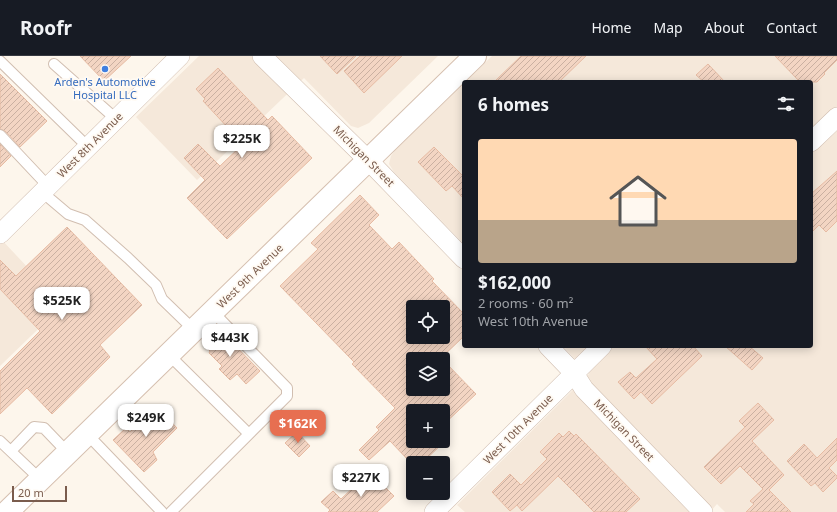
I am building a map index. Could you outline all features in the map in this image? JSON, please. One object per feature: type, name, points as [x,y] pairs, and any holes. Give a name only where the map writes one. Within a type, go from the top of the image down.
[{"type":"main road","name":"West 9th Avenue","points":[[7,512],[475,56]]},
{"type":"street","name":"West 8th Avenue","points":[[3,226],[45,189],[180,56]]},
{"type":"street","name":"Michigan Street","points":[[262,56],[368,160],[462,257]]},
{"type":"street","points":[[813,140],[837,117]]},
{"type":"street","name":"Michigan Street","points":[[550,348],[574,373],[584,389],[703,512]]},
{"type":"street","name":"West 10th Avenue","points":[[434,512],[600,348]]},
{"type":"lane","points":[[0,61],[88,147]]},
{"type":"lane","points":[[54,64],[116,120]]},
{"type":"lane","points":[[0,135],[68,214],[85,220],[128,258],[156,285],[162,299],[194,330]]},
{"type":"lane","points":[[171,512],[287,396],[287,388],[213,312]]},
{"type":"lane","points":[[169,355],[249,434]]},
{"type":"lane","points":[[11,451],[34,428],[44,428],[68,453]]},
{"type":"lane","points":[[87,434],[162,512]]},
{"type":"lane","points":[[0,441],[41,480]]},
{"type":"shaded area","points":[[199,56],[438,56],[369,123],[358,128],[351,126],[304,78],[197,180],[136,117]]},
{"type":"shaded area","points":[[492,56],[837,56],[837,512],[725,512],[717,504],[710,512],[465,512],[457,505],[589,374],[565,348],[813,348],[813,80],[467,80]]},
{"type":"shaded area","points":[[462,85],[462,242],[394,172],[389,164],[391,156],[396,149]]},
{"type":"shaded area","points":[[0,238],[63,305],[0,366]]},
{"type":"building","name":"Arden's Automotive Hospital LLC","points":[[80,56],[131,56],[104,81]]},
{"type":"building","points":[[320,56],[356,56],[337,74]]},
{"type":"building","points":[[360,56],[402,56],[364,93],[344,71]]},
{"type":"building","points":[[521,56],[586,56],[561,80],[496,80]]},
{"type":"building","points":[[775,56],[837,56],[837,60],[817,82],[813,82],[813,80],[798,80]]},
{"type":"building","points":[[708,64],[723,80],[702,80],[696,75]]},
{"type":"building","points":[[218,68],[268,120],[272,116],[312,158],[227,239],[187,198],[205,180],[184,158],[198,144],[220,166],[243,144],[203,101],[205,99],[196,89]]},
{"type":"building","points":[[0,74],[47,121],[20,147],[5,131],[0,129]]},
{"type":"building","points":[[0,144],[11,156],[0,167]]},
{"type":"building","points":[[434,147],[462,175],[462,197],[452,186],[446,191],[418,162]]},
{"type":"building","points":[[837,171],[837,221],[826,232],[819,225],[813,231],[813,192]]},
{"type":"building","points":[[360,195],[379,215],[369,225],[392,249],[399,242],[434,279],[432,281],[462,312],[462,338],[447,352],[406,352],[406,396],[450,396],[450,367],[476,394],[450,418],[450,404],[406,404],[406,448],[438,448],[429,456],[406,456],[406,458],[390,441],[369,460],[359,450],[379,430],[376,427],[395,408],[352,364],[354,362],[280,286],[318,249],[311,243]]},
{"type":"building","points":[[67,227],[142,305],[100,345],[110,357],[52,414],[27,388],[0,414],[0,371],[40,331],[0,289],[0,260],[16,276]]},
{"type":"building","points":[[219,329],[260,371],[246,384],[237,374],[230,380],[219,369],[222,366],[209,353],[210,351],[203,344]]},
{"type":"building","points":[[647,348],[695,348],[702,356],[652,404],[641,392],[634,399],[618,382],[630,372],[636,378],[657,359]]},
{"type":"building","points":[[727,348],[751,348],[763,358],[752,370]]},
{"type":"building","points":[[758,403],[774,420],[752,441],[784,475],[769,490],[791,512],[746,512],[754,504],[750,501],[763,489],[740,466],[721,484],[704,467],[745,427],[739,421]]},
{"type":"building","points":[[156,406],[177,428],[153,452],[157,460],[144,472],[113,440],[126,428],[130,432]]},
{"type":"building","points":[[569,431],[574,436],[576,434],[640,499],[626,512],[594,512],[558,476],[522,511],[517,505],[510,511],[492,492],[510,474],[521,485],[547,459],[540,452],[559,433],[563,437]]},
{"type":"building","points":[[297,432],[310,446],[299,457],[285,443]]},
{"type":"building","points":[[837,438],[837,460],[829,468],[837,476],[837,478],[823,492],[815,483],[811,486],[787,461],[804,444],[817,458]]},
{"type":"building","points":[[370,472],[394,496],[377,512],[328,512],[330,510],[321,502],[333,491],[341,499]]},
{"type":"place","name":"Arden's Automotive Hospital LLC","points":[[105,69]]}]
